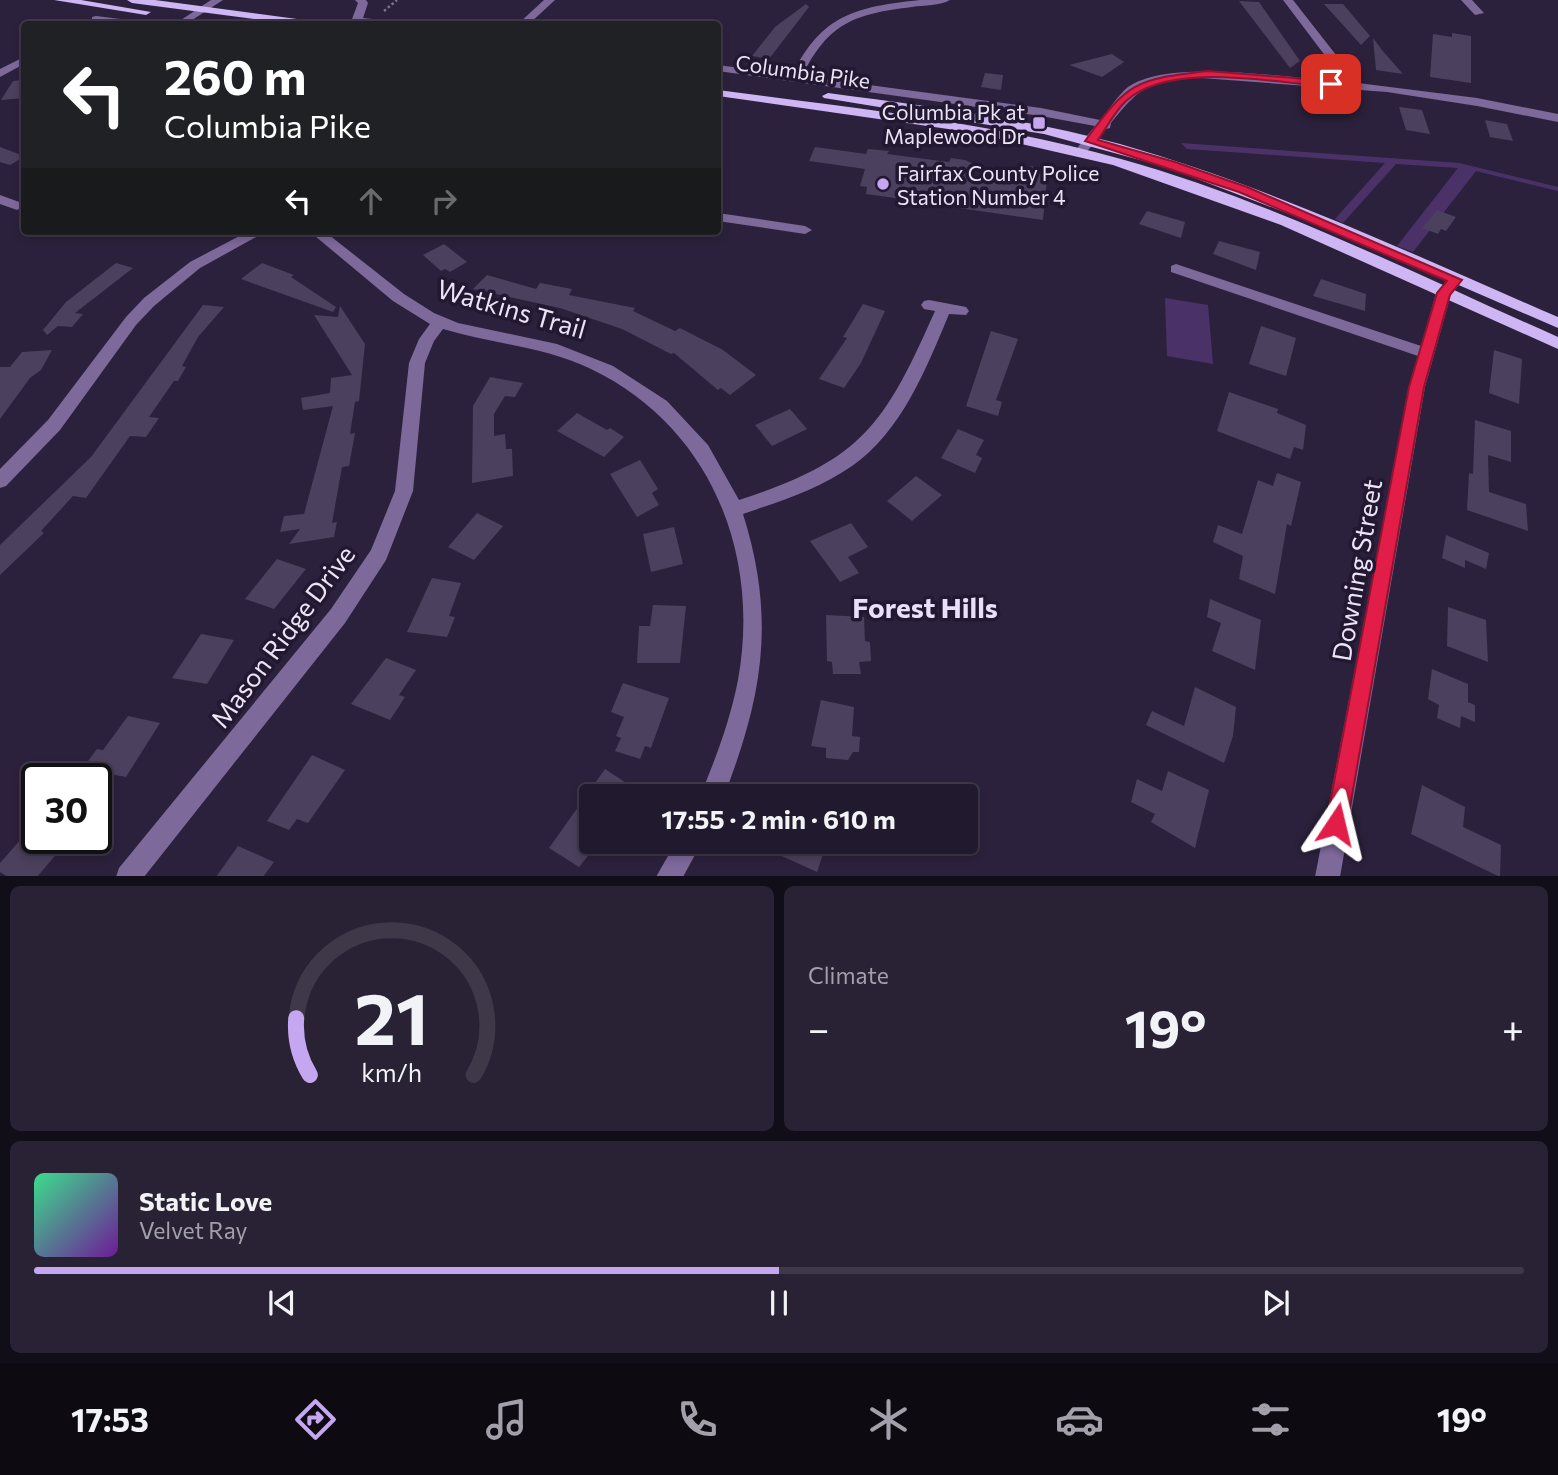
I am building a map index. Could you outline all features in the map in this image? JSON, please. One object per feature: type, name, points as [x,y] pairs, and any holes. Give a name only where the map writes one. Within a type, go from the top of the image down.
[{"type":"main road","points":[[59,0],[178,21]]},
{"type":"main road","points":[[132,0],[288,21]]},
{"type":"main road","name":"Columbia Pike","points":[[721,81],[938,111],[1086,147],[1449,287],[1558,323]]},
{"type":"main road","name":"Columbia Pike","points":[[721,93],[1086,147]]},
{"type":"main road","name":"Columbia Pike","points":[[1449,287],[1558,343]]},
{"type":"street","points":[[186,21],[218,0]]},
{"type":"street","points":[[353,21],[363,3],[360,0]]},
{"type":"street","points":[[526,21],[550,0]]},
{"type":"street","points":[[795,79],[814,44],[843,22],[888,8],[945,0]]},
{"type":"street","points":[[1287,0],[1354,86]]},
{"type":"street","points":[[1466,0],[1479,13]]},
{"type":"street","points":[[0,74],[21,62]]},
{"type":"street","points":[[721,68],[1041,112],[1106,125]]},
{"type":"street","points":[[1086,147],[1132,90],[1172,76],[1217,74],[1354,86],[1453,98],[1558,118]]},
{"type":"street","points":[[0,199],[17,206]]},
{"type":"street","points":[[721,217],[805,230]]},
{"type":"street","points":[[0,481],[54,425],[149,302],[195,265],[252,235]]},
{"type":"street","name":"Watkins Trail","points":[[321,235],[402,302],[439,323],[549,347],[608,370],[634,386],[675,419],[702,450],[734,509],[748,555],[754,593],[754,637],[749,680],[737,732],[717,784]]},
{"type":"street","points":[[1176,269],[1425,353]]},
{"type":"street","name":"Downing Street","points":[[1327,876],[1389,533],[1425,353],[1449,287]]},
{"type":"street","points":[[734,509],[813,481],[862,451],[882,431],[897,409],[945,308]]},
{"type":"street","name":"Mason Ridge Drive","points":[[129,876],[338,616],[379,554],[404,491],[417,363],[427,339],[439,323]]},
{"type":"street","points":[[669,876],[682,854]]},
{"type":"shaded area","points":[[1181,143],[1459,163],[1558,187],[1558,191],[1476,171],[1413,252],[1397,246],[1458,168],[1396,164],[1343,223],[1335,219],[1385,163],[1187,149]]},
{"type":"shaded area","points":[[1165,298],[1208,305],[1213,364],[1167,356]]},
{"type":"building","points":[[1239,1],[1259,2],[1300,61],[1290,68]]},
{"type":"building","points":[[806,4],[809,7],[769,59],[752,56],[775,27]]},
{"type":"building","points":[[1324,4],[1343,4],[1370,36],[1361,45]]},
{"type":"building","points":[[1452,33],[1471,36],[1471,83],[1430,77],[1433,34],[1452,37]]},
{"type":"building","points":[[1373,38],[1382,50],[1403,74],[1376,70]]},
{"type":"building","points":[[1112,54],[1124,62],[1102,77],[1069,65]]},
{"type":"building","points":[[985,73],[1003,75],[1001,90],[981,87]]},
{"type":"building","points":[[21,80],[21,98],[1,100],[13,81]]},
{"type":"building","points":[[1399,107],[1422,110],[1430,134],[1406,130]]},
{"type":"building","points":[[1485,120],[1507,124],[1513,141],[1490,137]]},
{"type":"building","points":[[0,147],[21,155],[21,159],[10,165],[0,162]]},
{"type":"building","points":[[815,147],[866,154],[868,149],[889,151],[887,154],[949,162],[951,158],[965,160],[976,165],[973,177],[1013,183],[1014,170],[1028,171],[1030,166],[1048,169],[1043,220],[938,205],[939,200],[909,195],[909,200],[866,194],[867,187],[860,186],[865,169],[809,161]]},
{"type":"building","points":[[1437,210],[1456,217],[1446,231],[1441,229],[1438,234],[1422,228]]},
{"type":"building","points":[[1147,211],[1185,222],[1181,238],[1139,224]]},
{"type":"building","points":[[1219,241],[1260,252],[1256,270],[1213,254]]},
{"type":"building","points":[[444,244],[467,262],[450,272],[445,269],[441,271],[423,255]]},
{"type":"building","points":[[116,263],[133,268],[75,313],[83,314],[72,327],[58,326],[47,335],[43,330],[66,302]]},
{"type":"building","points":[[262,263],[294,275],[291,277],[336,307],[333,312],[241,279]]},
{"type":"building","points":[[487,275],[536,289],[540,283],[572,289],[569,295],[635,308],[633,311],[675,331],[680,328],[723,350],[756,375],[730,395],[721,388],[718,390],[674,353],[671,354],[622,329],[560,308],[473,289]]},
{"type":"building","points":[[1321,279],[1366,294],[1365,311],[1313,296]]},
{"type":"building","points":[[863,304],[885,311],[861,363],[844,388],[819,379],[847,338],[843,337]]},
{"type":"building","points":[[203,305],[224,307],[198,337],[182,366],[186,367],[178,381],[174,381],[149,417],[159,418],[146,437],[130,436],[86,498],[73,496],[41,531],[44,533],[0,575],[0,545],[91,457]]},
{"type":"building","points":[[340,306],[365,344],[359,401],[355,402],[350,434],[355,433],[349,466],[342,467],[332,523],[337,522],[334,537],[289,544],[300,529],[280,532],[284,516],[304,514],[333,406],[303,410],[301,398],[330,393],[331,378],[352,375],[314,315],[338,317]]},
{"type":"building","points":[[1261,326],[1296,338],[1286,376],[1249,364]]},
{"type":"building","points":[[991,331],[1018,339],[996,400],[1002,402],[998,416],[966,406]]},
{"type":"building","points":[[52,350],[41,370],[30,378],[0,419],[0,367],[10,367],[22,352]]},
{"type":"building","points":[[1494,350],[1522,359],[1519,404],[1489,393]]},
{"type":"building","points":[[490,377],[523,383],[515,397],[505,396],[494,414],[494,436],[505,434],[506,449],[512,449],[513,476],[472,483],[473,406]]},
{"type":"building","points":[[1229,392],[1278,409],[1277,413],[1306,425],[1303,450],[1294,447],[1290,459],[1217,431]]},
{"type":"building","points":[[790,409],[807,429],[772,446],[755,425]]},
{"type":"building","points":[[577,413],[624,437],[604,457],[557,431]]},
{"type":"building","points":[[1475,420],[1511,431],[1511,462],[1488,455],[1489,492],[1526,504],[1528,531],[1467,510],[1469,473],[1473,474]]},
{"type":"building","points":[[958,429],[984,440],[976,455],[982,458],[975,473],[941,458]]},
{"type":"building","points":[[640,460],[658,489],[652,493],[659,505],[637,517],[610,474]]},
{"type":"building","points":[[1277,473],[1301,482],[1291,526],[1287,524],[1275,594],[1239,579],[1243,556],[1213,542],[1218,525],[1242,534],[1258,480],[1273,486]]},
{"type":"building","points":[[916,476],[942,495],[912,521],[887,501]]},
{"type":"building","points":[[477,513],[503,526],[474,560],[448,547]]},
{"type":"building","points":[[851,523],[868,547],[848,557],[859,573],[840,582],[810,541]]},
{"type":"building","points":[[674,527],[683,564],[651,572],[643,534]]},
{"type":"building","points":[[1446,535],[1489,553],[1486,569],[1465,560],[1465,568],[1442,558]]},
{"type":"building","points":[[277,559],[306,569],[274,609],[245,599]]},
{"type":"building","points":[[432,578],[461,583],[449,616],[455,617],[447,637],[407,632]]},
{"type":"building","points":[[1210,599],[1261,620],[1255,670],[1212,651],[1221,623],[1207,617]]},
{"type":"building","points":[[653,605],[686,606],[680,663],[637,663],[639,626],[650,626]]},
{"type":"building","points":[[1448,607],[1486,620],[1488,662],[1447,646]]},
{"type":"building","points":[[826,615],[864,617],[865,641],[870,642],[871,661],[859,662],[861,674],[833,674],[832,662],[827,661]]},
{"type":"building","points":[[201,634],[234,640],[207,684],[172,678]]},
{"type":"building","points":[[386,658],[416,670],[399,695],[405,697],[390,720],[351,704]]},
{"type":"building","points":[[1432,669],[1468,684],[1468,702],[1475,705],[1475,722],[1461,716],[1460,728],[1437,718],[1439,705],[1428,699]]},
{"type":"building","points":[[623,683],[669,698],[651,748],[645,746],[640,759],[615,751],[621,738],[616,736],[624,717],[611,712]]},
{"type":"building","points":[[1195,687],[1236,707],[1233,736],[1224,763],[1146,725],[1152,711],[1184,726]]},
{"type":"building","points":[[821,700],[854,707],[852,736],[860,737],[859,752],[853,752],[848,760],[826,758],[826,748],[811,746]]},
{"type":"building","points":[[128,716],[160,723],[126,777],[112,774],[112,763],[86,763],[97,749],[103,750]]},
{"type":"building","points":[[312,755],[345,770],[308,823],[297,819],[289,830],[267,821]]},
{"type":"building","points":[[605,769],[628,784],[594,784]]},
{"type":"building","points":[[1168,771],[1209,790],[1195,848],[1151,822],[1155,814],[1131,802],[1137,779],[1162,791]]},
{"type":"building","points":[[1422,785],[1465,807],[1463,827],[1501,845],[1500,876],[1498,876],[1411,834]]},
{"type":"building","points":[[579,806],[579,854],[590,854],[579,867],[549,848]]},
{"type":"building","points":[[21,839],[21,854],[56,854],[38,876],[6,876],[0,872],[0,863]]},
{"type":"building","points":[[238,846],[274,862],[264,876],[217,876]]},
{"type":"building","points":[[777,854],[823,854],[817,872]]},
{"type":"place","name":"Columbia Pk at Maplewood Dr","points":[[1039,123]]},
{"type":"place","name":"Fairfax County Police Station Number 4","points":[[883,184]]},
{"type":"district","name":"Forest Hills","points":[[925,607]]},
{"type":"route","points":[[1331,84],[1208,74],[1172,76],[1132,90],[1091,141],[1171,164],[1243,190],[1455,280],[1444,293],[1417,387],[1336,824]]}]
